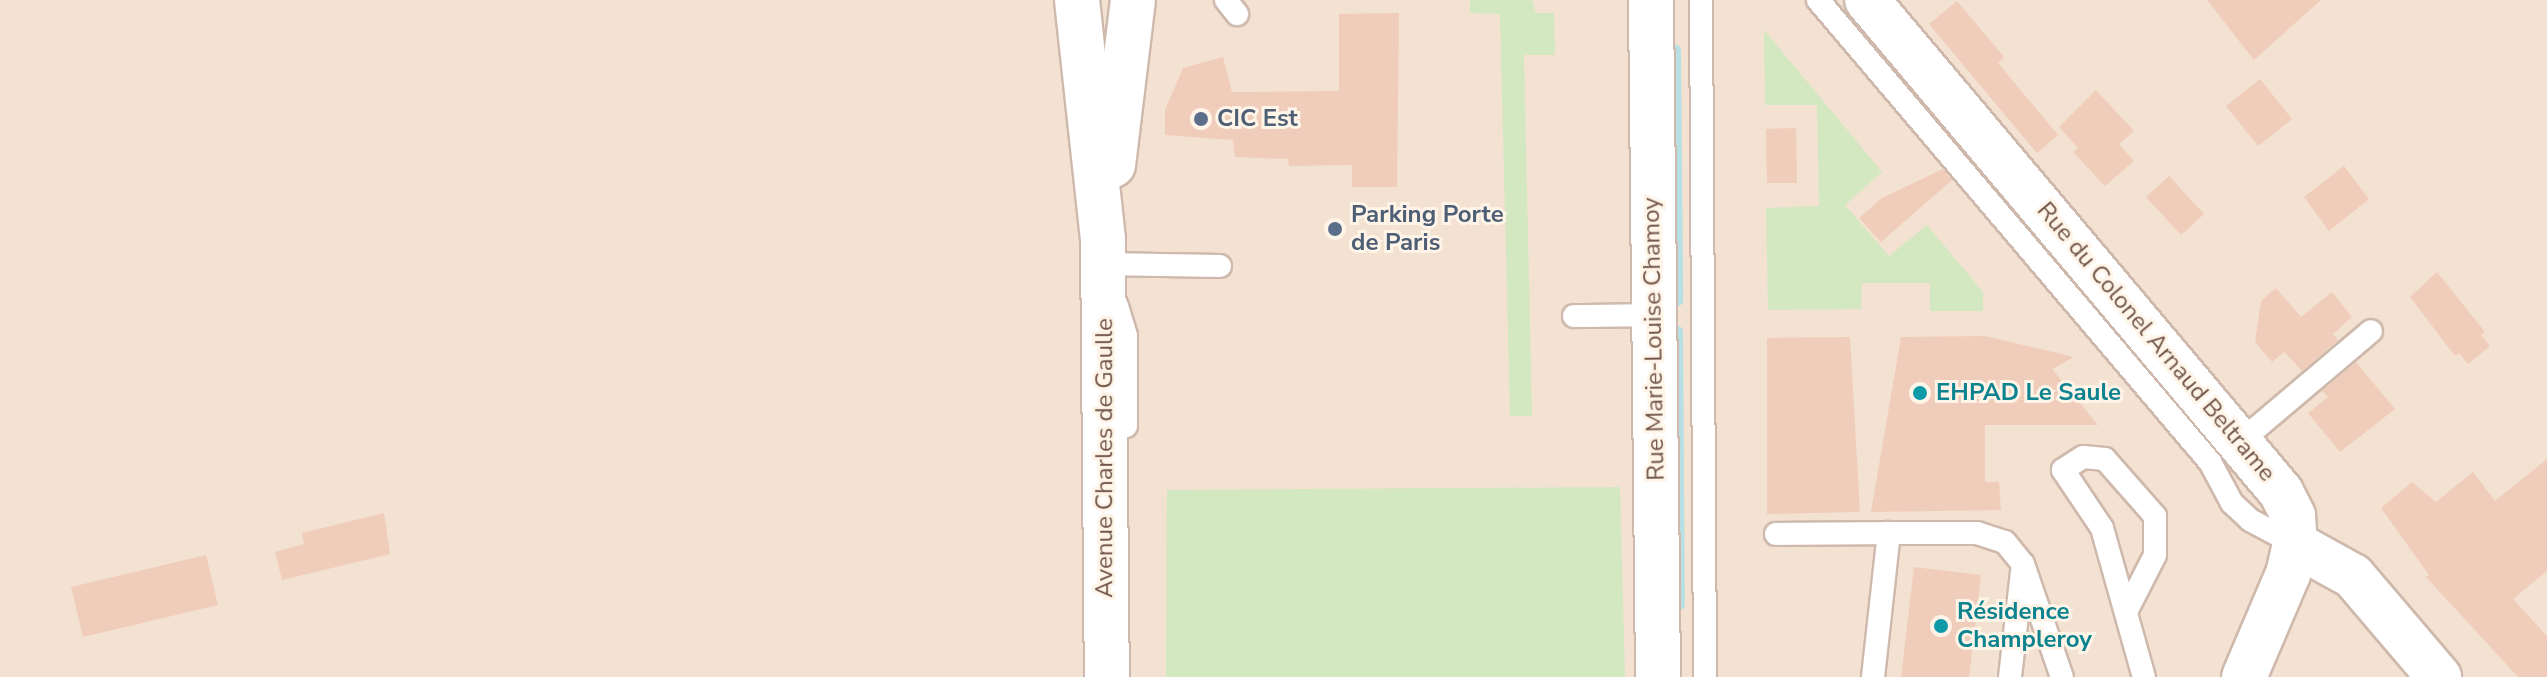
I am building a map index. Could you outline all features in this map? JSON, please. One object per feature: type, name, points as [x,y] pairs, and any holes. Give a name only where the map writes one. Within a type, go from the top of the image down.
[{"type":"street","name":"Avenue Charles de Gaulle","points":[[1077,0],[1104,252],[1107,677]]},
{"type":"street","name":"Avenue Charles de Gaulle","points":[[1104,252],[1133,0]]},
{"type":"street","name":"Rue Marie-Louise Chamoy","points":[[1651,0],[1658,677]]},
{"type":"street","name":"Rue du Colonel Arnaud Beltrame","points":[[1867,0],[2241,441],[2281,492],[2293,516],[2295,544]]},
{"type":"street","points":[[2244,677],[2288,574],[2295,544],[2353,576],[2439,677]]},
{"type":"lane","points":[[1701,0],[1705,677]]},
{"type":"lane","points":[[1818,0],[2210,462],[2232,503],[2250,520],[2295,544]]},
{"type":"lane","points":[[1127,677],[1126,336],[1104,252],[1220,266]]},
{"type":"lane","points":[[1574,316],[1653,315]]},
{"type":"lane","points":[[2241,441],[2371,331]]},
{"type":"lane","points":[[2128,608],[2155,555],[2155,516],[2105,459],[2083,457],[2063,470],[2102,528],[2128,608],[2144,677]]},
{"type":"lane","points":[[1873,677],[1889,533]]},
{"type":"lane","points":[[1776,534],[1991,536],[2015,550],[2023,564],[2062,677]]},
{"type":"lane","points":[[2010,677],[2023,564]]},
{"type":"shaded area","points":[[0,0],[2547,0],[2547,677],[0,677]]},
{"type":"green space","points":[[1470,0],[1532,0],[1536,13],[1554,13],[1555,55],[1524,55],[1532,416],[1510,416],[1500,14],[1470,13]]},
{"type":"green space","points":[[1764,30],[1882,172],[1845,205],[1889,256],[1927,225],[1983,292],[1983,311],[1930,311],[1930,283],[1862,283],[1861,309],[1768,310],[1766,208],[1819,206],[1817,105],[1765,105]]},
{"type":"green space","points":[[1620,487],[1625,677],[1166,677],[1167,490]]},
{"type":"building","points":[[2207,0],[2321,0],[2254,60]]},
{"type":"building","points":[[1957,1],[2004,57],[1998,63],[2058,135],[2037,153],[1929,24]]},
{"type":"building","points":[[1399,13],[1397,187],[1352,187],[1352,165],[1289,166],[1288,159],[1235,157],[1233,140],[1165,135],[1165,110],[1183,68],[1223,57],[1232,92],[1339,91],[1339,14]]},
{"type":"building","points":[[2260,79],[2292,119],[2258,146],[2226,106]]},
{"type":"building","points":[[2096,90],[2134,131],[2119,144],[2134,161],[2105,186],[2073,152],[2078,148],[2059,127]]},
{"type":"building","points":[[1796,128],[1797,183],[1767,183],[1766,129]]},
{"type":"building","points":[[2344,166],[2369,199],[2329,231],[2304,197]]},
{"type":"building","points":[[1943,169],[1952,180],[1881,242],[1859,218],[1882,198]]},
{"type":"building","points":[[2169,176],[2204,214],[2181,235],[2146,197]]},
{"type":"building","points":[[2437,272],[2485,332],[2481,335],[2490,346],[2468,364],[2459,353],[2455,356],[2410,297]]},
{"type":"building","points":[[2276,288],[2301,317],[2332,292],[2352,317],[2333,334],[2338,340],[2302,371],[2284,352],[2272,362],[2255,342],[2261,301]]},
{"type":"building","points":[[1985,336],[2074,357],[2052,369],[2098,425],[1985,425],[1985,482],[1999,482],[2001,510],[1871,512],[1901,337]]},
{"type":"building","points":[[1850,337],[1860,512],[1767,514],[1767,338]]},
{"type":"building","points":[[2356,362],[2395,409],[2340,452],[2308,413],[2328,397],[2322,391]]},
{"type":"building","points":[[2547,459],[2547,571],[2513,599],[2547,636],[2547,677],[2518,677],[2426,577],[2429,575],[2381,508],[2412,482],[2436,502],[2473,472],[2495,501]]},
{"type":"building","points":[[384,513],[390,554],[282,580],[275,552],[304,544],[302,533]]},
{"type":"building","points":[[206,555],[218,605],[83,637],[71,587]]},
{"type":"building","name":"Résidence Champleroy","points":[[1914,567],[1981,575],[1969,677],[1901,677]]},
{"type":"waterway","points":[[1675,50],[1677,300]]},
{"type":"waterway","points":[[1677,331],[1679,604]]},
{"type":"place","name":"CIC Est","points":[[1201,119]]},
{"type":"place","name":"Parking Porte de Paris","points":[[1335,229]]},
{"type":"place","name":"EHPAD Le Saule","points":[[1920,393]]},
{"type":"place","name":"Résidence Champleroy","points":[[1941,626]]}]
